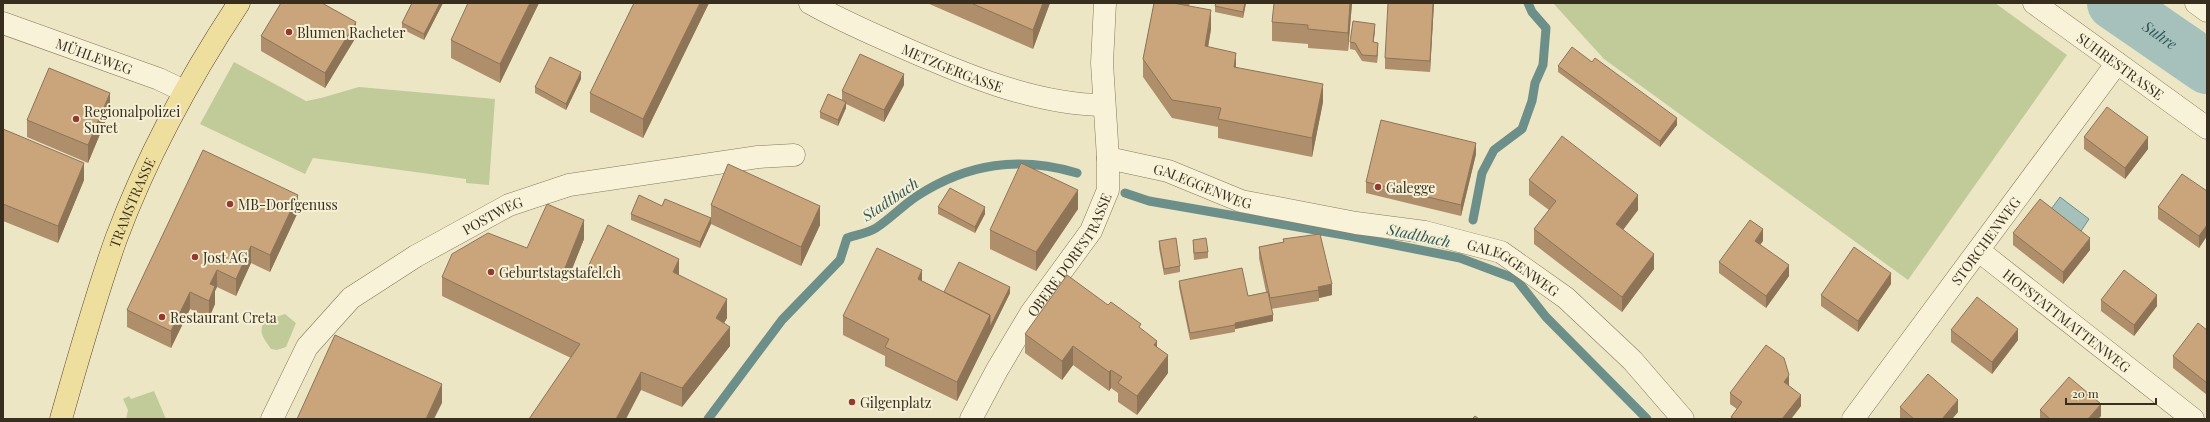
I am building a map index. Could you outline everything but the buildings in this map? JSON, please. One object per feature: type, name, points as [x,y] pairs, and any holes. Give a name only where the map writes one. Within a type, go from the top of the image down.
[{"type":"main road","name":"TRAMSTRASSE","points":[[61,419],[116,239],[138,186],[184,91],[239,3]]},
{"type":"street","name":"METZGERGASSE","points":[[810,3],[836,18],[934,61],[1006,87],[1078,105],[1104,105]]},
{"type":"street","name":"OBERE DORFSTRASSE","points":[[971,419],[997,370],[1031,313],[1092,231],[1108,190],[1108,158],[1102,63],[1106,3]]},
{"type":"street","name":"SUHRESTRASSE","points":[[2034,3],[2207,128]]},
{"type":"street","points":[[2196,3],[2207,11]]},
{"type":"street","name":"MÜHLEWEG","points":[[3,23],[159,79],[184,91]]},
{"type":"street","name":"STORCHENWEG","points":[[1853,419],[1980,251],[2117,63]]},
{"type":"street","name":"POSTWEG","points":[[272,419],[307,347],[351,298],[416,256],[509,205],[569,185],[758,157],[794,155]]},
{"type":"street","name":"GALEGGENWEG","points":[[1108,158],[1168,170],[1241,201],[1356,223],[1426,232],[1501,252],[1566,298],[1632,360],[1683,419]]},
{"type":"street","name":"HOFSTATTMATTENWEG","points":[[1980,251],[2193,419]]},
{"type":"green space","points":[[1553,3],[1995,3],[2067,55],[1908,280],[1604,59]]},
{"type":"green space","points":[[234,62],[306,101],[359,87],[495,99],[489,185],[466,183],[466,179],[313,158],[305,174],[200,124]]},
{"type":"green space","points":[[285,314],[296,323],[286,347],[277,350],[271,349],[263,336],[262,325],[264,321]]},
{"type":"green space","points":[[154,391],[166,419],[126,419],[128,410],[123,399],[129,396],[131,399]]},
{"type":"water","points":[[2060,197],[2089,219],[2079,234],[2049,212]]},
{"type":"waterway","points":[[1473,220],[1482,173],[1494,150],[1522,129],[1532,101],[1535,83],[1543,65],[1546,28],[1532,12],[1528,3]]},
{"type":"waterway","name":"Suhre","points":[[2114,3],[2207,67]]},
{"type":"waterway","name":"Stadtbach","points":[[708,419],[782,320],[840,260],[847,238],[873,230],[917,196],[955,176],[975,170],[1014,164],[1035,165],[1077,173]]},
{"type":"waterway","name":"Stadtbach","points":[[1125,193],[1149,201],[1350,236],[1460,258],[1516,279],[1546,317],[1647,419]]},
{"type":"place","name":"Blumen Racheter","points":[[289,32]]},
{"type":"place","name":"Regionalpolizei Suret","points":[[76,119]]},
{"type":"place","name":"Galegge","points":[[1378,187]]},
{"type":"place","name":"MB-Dorfgenuss","points":[[230,204]]},
{"type":"place","name":"Jost AG","points":[[195,257]]},
{"type":"place","name":"Geburtstagstafel.ch","points":[[491,272]]},
{"type":"place","name":"Restaurant Creta","points":[[162,317]]},
{"type":"place","name":"Gilgenplatz","points":[[852,402]]}]
